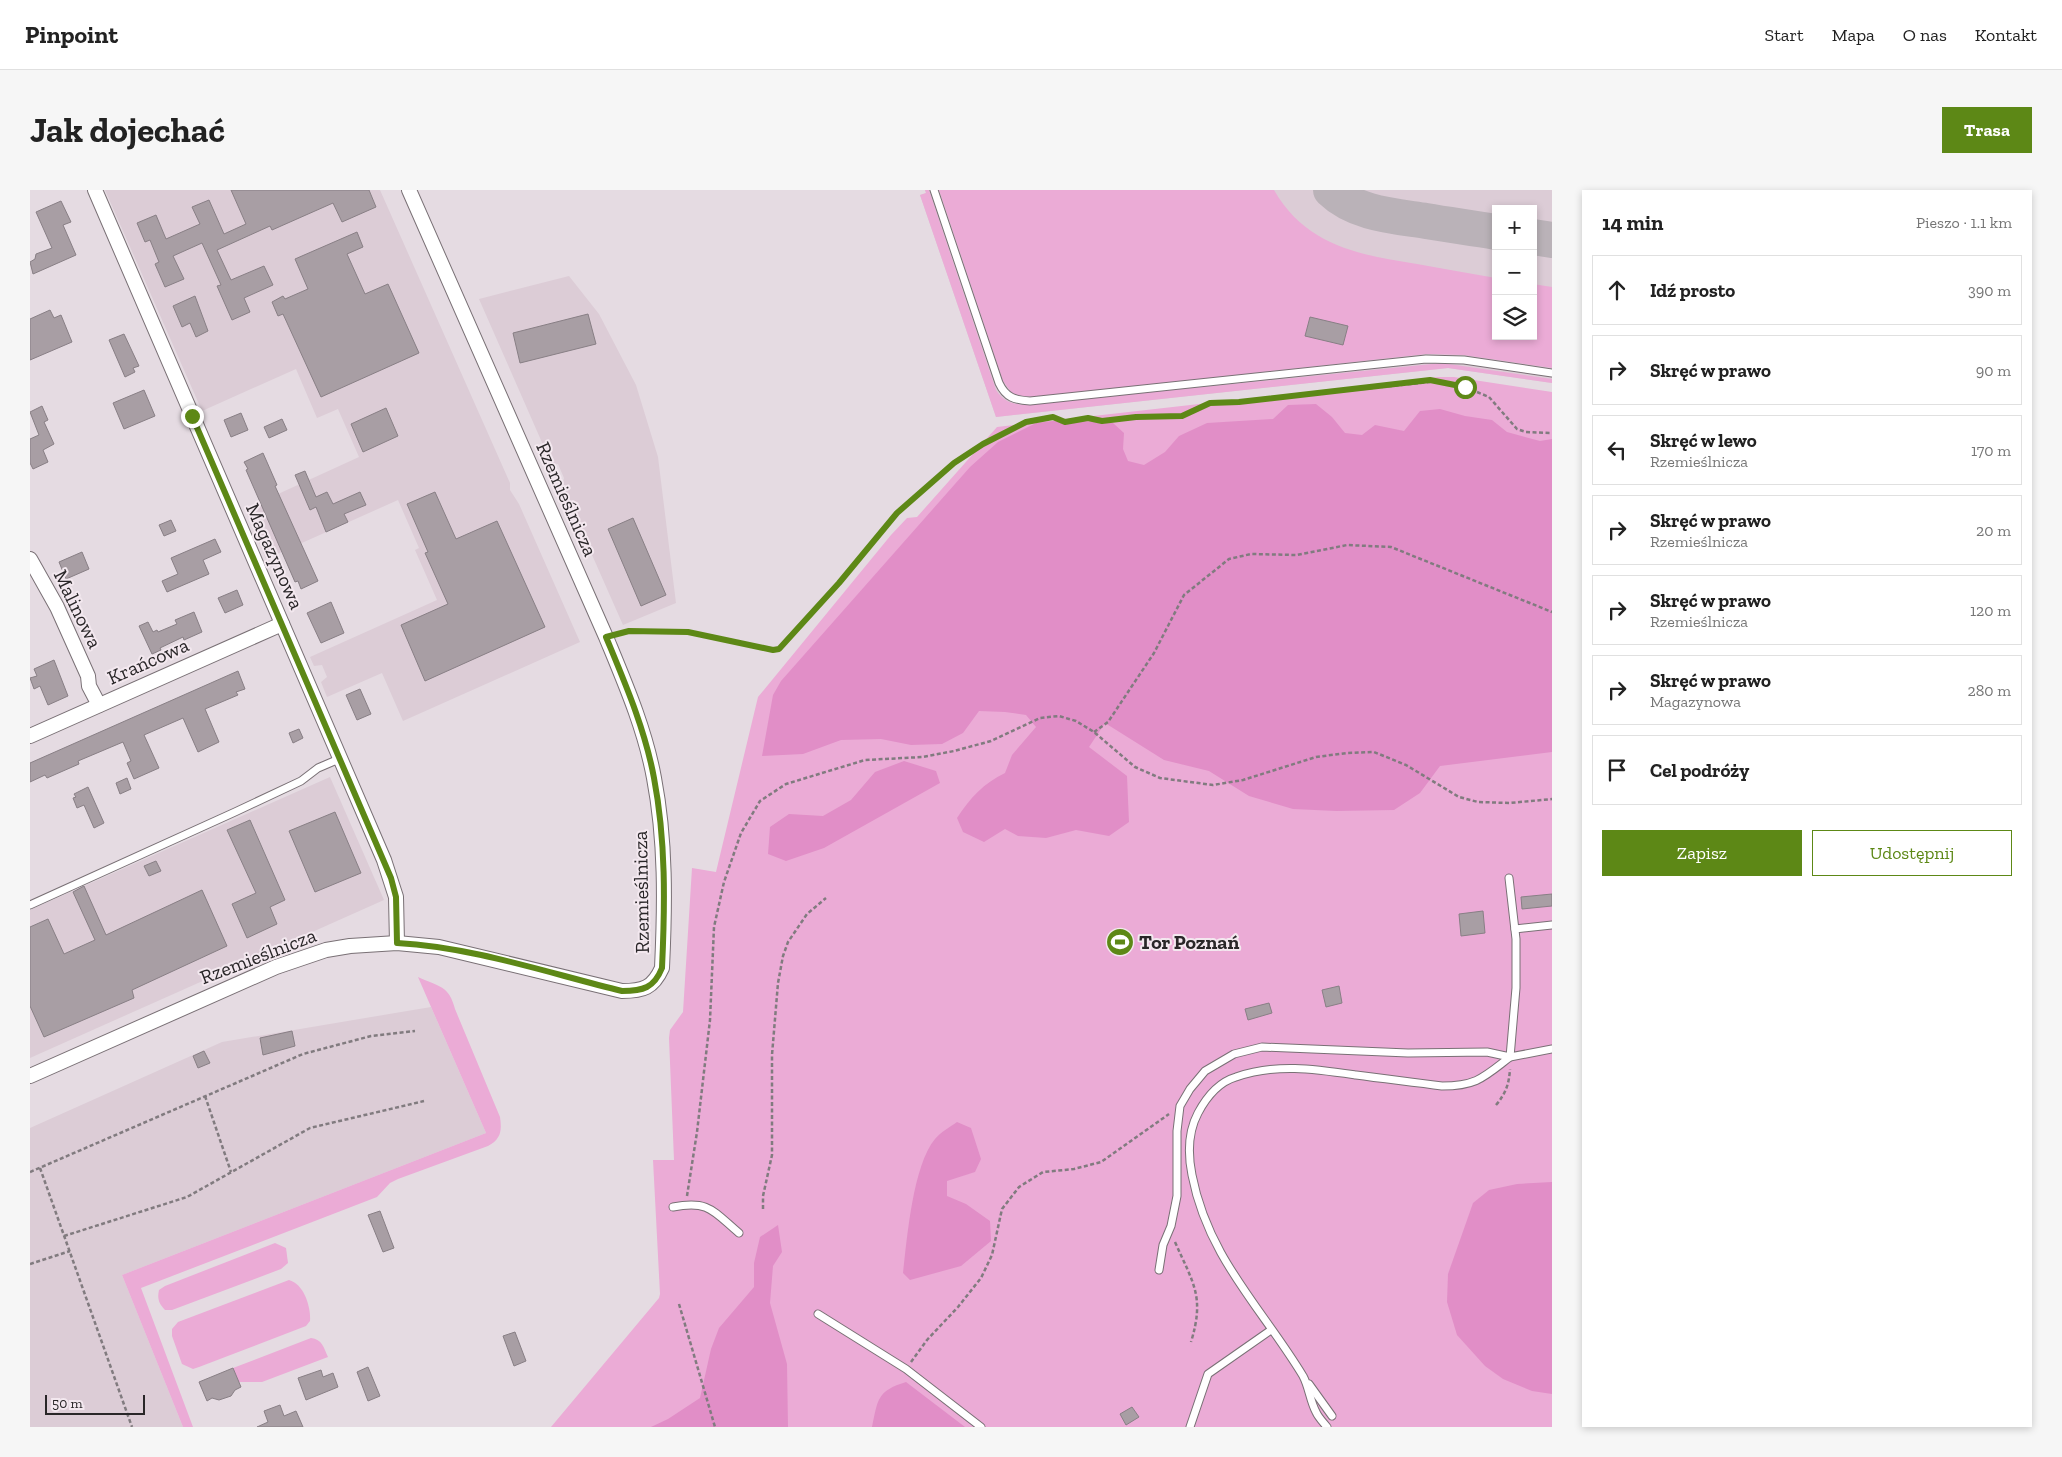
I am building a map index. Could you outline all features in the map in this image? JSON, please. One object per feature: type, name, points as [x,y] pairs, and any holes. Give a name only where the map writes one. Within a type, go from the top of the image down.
[{"type":"street","name":"Magazynowa","points":[[95,190],[391,878],[397,905],[397,943]]},
{"type":"street","name":"Rzemieślnicza","points":[[30,1076],[276,967],[326,950],[374,943],[439,947],[622,991],[636,991],[650,986],[658,979],[662,968],[665,882],[662,832],[654,777],[643,735],[628,690],[606,637],[409,190]]},
{"type":"street","name":"Malinowa","points":[[30,559],[58,608],[88,676],[89,686],[99,705]]},
{"type":"street","name":"Krańcowa","points":[[30,736],[282,624]]},
{"type":"lane","points":[[934,190],[999,383],[1009,397],[1018,400],[1030,401],[1444,358],[1552,373]]},
{"type":"lane","points":[[30,905],[244,808],[301,780],[318,768],[339,759]]},
{"type":"lane","points":[[1509,878],[1515,929],[1516,988],[1510,1058]]},
{"type":"lane","points":[[1515,929],[1552,926]]},
{"type":"lane","points":[[1159,1270],[1163,1245],[1171,1226],[1177,1196],[1176,1131],[1180,1106],[1190,1089],[1205,1071],[1234,1054],[1262,1047],[1408,1053],[1487,1052],[1510,1058]]},
{"type":"lane","points":[[1332,1416],[1271,1330],[1214,1243],[1194,1188],[1190,1157],[1190,1142],[1195,1118],[1206,1099],[1220,1086],[1234,1077],[1274,1069],[1299,1067],[1442,1086],[1462,1086],[1479,1081],[1510,1058],[1552,1049]]},
{"type":"lane","points":[[673,1207],[685,1204],[700,1204],[711,1209],[739,1233]]},
{"type":"lane","points":[[818,1314],[906,1369],[981,1427]]},
{"type":"lane","points":[[1190,1427],[1208,1374],[1271,1330]]},
{"type":"lane","points":[[1304,1378],[1316,1413],[1327,1427]]},
{"type":"path","points":[[606,637],[629,631],[688,632],[773,650],[779,649],[839,583],[897,513],[954,463],[983,444],[1026,422],[1053,417],[1065,422],[1088,418],[1102,421],[1136,417],[1182,416],[1210,403],[1239,402],[1430,380],[1465,387],[1489,397],[1517,429],[1526,432],[1552,432]]},
{"type":"path","points":[[1094,732],[1108,722],[1154,654],[1184,596],[1229,559],[1251,554],[1297,555],[1347,545],[1392,547],[1552,612]]},
{"type":"path","points":[[685,1204],[697,1132],[710,1020],[714,926],[724,882],[741,833],[760,801],[786,784],[865,760],[923,757],[954,751],[991,740],[1040,718],[1059,716],[1076,721],[1094,732],[1135,768],[1160,778],[1191,783],[1221,783],[1243,780],[1316,757],[1374,752],[1406,765],[1459,797],[1478,802],[1510,803],[1552,798]]},
{"type":"path","points":[[763,1210],[763,1196],[772,1155],[772,1055],[778,983],[783,956],[788,942],[807,914],[826,898]]},
{"type":"path","points":[[30,1172],[303,1054],[371,1036],[415,1032]]},
{"type":"path","points":[[1496,1105],[1504,1096],[1508,1087],[1510,1058]]},
{"type":"path","points":[[205,1096],[232,1172]]},
{"type":"path","points":[[64,1236],[188,1197],[310,1128],[424,1101]]},
{"type":"path","points":[[906,1369],[927,1340],[958,1307],[981,1278],[992,1255],[1002,1209],[1020,1187],[1042,1172],[1074,1169],[1101,1162],[1180,1106]]},
{"type":"path","points":[[40,1168],[132,1427]]},
{"type":"path","points":[[1171,1226],[1176,1243],[1192,1275],[1197,1293],[1198,1314],[1191,1342]]},
{"type":"path","points":[[30,1264],[70,1251]]},
{"type":"path","points":[[679,1304],[715,1427]]},
{"type":"shaded area","points":[[105,190],[380,190],[510,483],[510,490],[519,504],[580,642],[403,721],[382,673],[327,697],[321,682],[327,677],[322,665],[314,666],[310,657],[437,600],[415,550],[419,548],[398,500],[266,559],[245,509],[359,457],[338,409],[317,418],[296,369],[202,411]]},
{"type":"shaded area","points":[[925,190],[1552,190],[1552,383],[1448,368],[996,417],[920,195],[926,193]]},
{"type":"shaded area","points":[[925,190],[929,190],[996,390],[1007,401],[1022,405],[1442,363],[1552,379],[1552,383],[1448,368],[996,417],[920,195],[926,193]]},
{"type":"shaded area","points":[[939,190],[1274,190],[1287,209],[1302,224],[1318,236],[1336,245],[1375,257],[1492,277],[1492,340],[1537,340],[1537,285],[1552,287],[1552,368],[1463,355],[1427,354],[1033,397],[1013,395],[1003,381]]},
{"type":"shaded area","points":[[569,276],[599,314],[636,385],[658,457],[676,603],[623,625],[562,487],[564,478],[558,464],[551,463],[479,299]]},
{"type":"shaded area","name":"Tor Poznań","points":[[1438,377],[1454,377],[1552,392],[1552,1427],[551,1427],[659,1298],[653,1160],[674,1160],[669,1038],[670,1030],[683,1012],[692,868],[716,872],[758,697],[891,535],[907,518],[917,517],[997,427]]},
{"type":"shaded area","points":[[1316,404],[1332,417],[1345,433],[1362,435],[1375,425],[1404,431],[1420,411],[1440,409],[1465,416],[1492,420],[1507,432],[1540,441],[1552,439],[1552,752],[1440,766],[1420,793],[1394,810],[1336,811],[1293,809],[1249,796],[1209,771],[1164,760],[1105,723],[1089,747],[1127,776],[1129,822],[1109,836],[1076,830],[1046,838],[1018,836],[1005,829],[984,842],[963,832],[957,818],[978,792],[990,781],[1005,773],[1012,755],[1036,727],[1026,715],[979,711],[963,733],[942,744],[911,745],[881,739],[841,740],[803,754],[762,756],[773,695],[781,681],[970,467],[998,442],[1036,423],[1061,420],[1113,423],[1124,433],[1123,449],[1128,461],[1144,465],[1165,452],[1179,436],[1207,423],[1273,419],[1288,405]]},
{"type":"shaded area","points":[[904,761],[936,771],[940,783],[824,848],[786,861],[768,854],[770,827],[789,814],[823,816],[851,800],[875,772]]},
{"type":"shaded area","points":[[330,777],[384,900],[30,1058],[30,910]]},
{"type":"shaded area","points":[[418,977],[437,985],[450,995],[500,1117],[500,1134],[488,1146],[390,1183],[377,1197],[141,1288],[193,1427],[183,1427],[122,1275],[486,1133]]},
{"type":"shaded area","points":[[431,1007],[486,1133],[122,1275],[183,1427],[30,1427],[30,1128],[222,1042]]},
{"type":"shaded area","points":[[957,1122],[971,1128],[981,1159],[975,1172],[947,1181],[947,1196],[966,1204],[990,1221],[991,1241],[961,1266],[910,1280],[903,1273],[912,1203],[921,1166],[927,1151],[935,1139]]},
{"type":"shaded area","points":[[1552,1182],[1552,1394],[1532,1391],[1503,1379],[1485,1366],[1457,1335],[1447,1302],[1448,1274],[1473,1203],[1489,1190],[1517,1184]]},
{"type":"shaded area","points":[[778,1225],[782,1252],[773,1266],[770,1303],[787,1364],[788,1427],[651,1427],[668,1419],[700,1398],[711,1349],[719,1328],[754,1287],[754,1263],[760,1237]]},
{"type":"shaded area","points":[[275,1243],[286,1248],[288,1263],[281,1269],[172,1310],[165,1310],[158,1299],[159,1290],[165,1286]]},
{"type":"shaded area","points":[[289,1280],[299,1286],[306,1297],[310,1321],[306,1326],[193,1369],[182,1364],[172,1336],[172,1329],[178,1322]]},
{"type":"shaded area","points":[[311,1338],[320,1342],[328,1357],[262,1382],[238,1382],[233,1368]]},
{"type":"shaded area","points":[[906,1382],[965,1427],[872,1427],[880,1397],[889,1389]]},
{"type":"building","points":[[231,190],[369,190],[376,207],[342,222],[333,203],[272,230],[270,226],[217,250],[231,280],[264,266],[273,285],[244,298],[250,312],[232,320],[217,286],[221,285],[202,243],[173,256],[184,279],[165,287],[155,264],[159,262],[150,240],[145,242],[137,223],[156,215],[166,239],[200,224],[192,207],[209,200],[224,234],[246,224]]},
{"type":"building","points":[[61,201],[71,222],[63,225],[76,255],[33,274],[30,262],[35,259],[36,254],[52,248],[36,212]]},
{"type":"building","points":[[357,232],[363,247],[347,254],[365,294],[388,284],[419,353],[321,397],[283,314],[278,316],[272,302],[283,296],[285,299],[308,289],[295,259]]},
{"type":"building","points":[[195,296],[208,331],[196,337],[190,323],[182,327],[173,306]]},
{"type":"building","points":[[50,310],[54,318],[61,315],[72,342],[30,360],[30,319]]},
{"type":"building","points":[[588,314],[596,344],[520,363],[513,333]]},
{"type":"building","points":[[1310,317],[1348,326],[1343,345],[1305,336]]},
{"type":"building","points":[[124,334],[139,366],[133,368],[135,372],[125,377],[109,340]]},
{"type":"building","points":[[144,390],[155,416],[124,429],[113,403]]},
{"type":"building","points":[[42,406],[48,420],[44,422],[54,444],[43,450],[48,462],[33,469],[30,463],[30,439],[39,435],[30,412]]},
{"type":"building","points":[[386,408],[398,436],[363,452],[351,424]]},
{"type":"building","points":[[241,413],[248,430],[231,437],[224,420]]},
{"type":"building","points":[[282,419],[287,430],[269,438],[264,427]]},
{"type":"building","points":[[263,453],[277,485],[275,486],[318,581],[301,589],[298,581],[295,582],[246,470],[248,469],[244,462]]},
{"type":"building","points":[[305,471],[316,497],[327,492],[333,504],[360,492],[366,505],[344,514],[348,522],[326,532],[316,507],[310,510],[295,475]]},
{"type":"building","points":[[435,492],[456,539],[497,521],[545,627],[425,681],[401,625],[448,604],[425,553],[428,552],[407,504]]},
{"type":"building","points":[[633,518],[666,595],[641,606],[608,529]]},
{"type":"building","points":[[171,520],[176,531],[164,536],[159,525]]},
{"type":"building","points":[[215,539],[221,552],[203,560],[209,574],[167,592],[162,581],[178,574],[171,558]]},
{"type":"building","points":[[82,552],[89,569],[66,579],[59,562]]},
{"type":"building","points":[[237,590],[243,605],[225,613],[218,598]]},
{"type":"building","points":[[331,602],[344,633],[321,643],[307,613]]},
{"type":"building","points":[[194,612],[202,632],[184,640],[183,637],[152,654],[139,626],[148,622],[153,632],[157,630],[158,632],[177,624],[175,620]]},
{"type":"building","points":[[54,660],[68,696],[48,705],[40,686],[34,689],[30,678],[37,676],[34,669]]},
{"type":"building","points":[[238,671],[245,689],[236,692],[238,695],[205,709],[219,742],[198,752],[183,718],[144,735],[159,768],[134,779],[127,763],[131,761],[123,742],[78,761],[79,764],[47,778],[45,775],[30,782],[30,763]]},
{"type":"building","points":[[360,689],[371,714],[357,720],[346,695]]},
{"type":"building","points":[[299,729],[303,738],[293,743],[289,733]]},
{"type":"building","points":[[127,778],[131,789],[120,794],[116,783]]},
{"type":"building","points":[[88,787],[104,823],[94,828],[84,805],[77,808],[73,798],[76,797],[74,794]]},
{"type":"building","points":[[335,812],[361,873],[315,892],[289,831]]},
{"type":"building","points":[[250,820],[285,900],[270,907],[277,924],[247,938],[232,904],[256,893],[227,830]]},
{"type":"building","points":[[156,861],[161,871],[149,876],[144,866]]},
{"type":"building","points":[[84,886],[106,935],[202,890],[227,946],[132,990],[134,998],[44,1037],[30,1006],[30,927],[48,919],[64,954],[95,940],[73,892]]},
{"type":"building","points":[[1552,894],[1552,906],[1522,909],[1521,897]]},
{"type":"building","points":[[1483,911],[1485,933],[1461,936],[1459,914]]},
{"type":"building","points":[[1339,986],[1342,1003],[1326,1007],[1322,990]]},
{"type":"building","points":[[1269,1003],[1272,1013],[1248,1020],[1245,1009]]},
{"type":"building","points":[[292,1031],[295,1046],[263,1055],[260,1038]]},
{"type":"building","points":[[204,1051],[210,1063],[198,1068],[193,1056]]},
{"type":"building","points":[[380,1211],[394,1248],[383,1252],[368,1215]]},
{"type":"building","points":[[515,1332],[526,1361],[514,1366],[503,1336]]},
{"type":"building","points":[[368,1367],[380,1396],[368,1401],[357,1372]]},
{"type":"building","points":[[233,1368],[241,1387],[235,1390],[231,1396],[219,1400],[212,1398],[207,1401],[199,1382]]},
{"type":"building","points":[[321,1370],[323,1377],[333,1373],[338,1387],[306,1400],[298,1378]]},
{"type":"building","points":[[280,1405],[284,1416],[296,1411],[303,1427],[257,1427],[268,1422],[264,1411]]},
{"type":"building","points":[[1132,1407],[1139,1417],[1126,1425],[1120,1414]]},
{"type":"taxiway","points":[[1331,190],[1352,204],[1376,213],[1492,231]]},
{"type":"taxiway","points":[[1537,238],[1552,240]]},
{"type":"place","name":"Tor Poznań","points":[[1120,942]]},
{"type":"route","points":[[192,416],[384,860],[396,897],[398,914],[397,943],[439,947],[622,991],[636,991],[650,986],[658,979],[662,968],[665,882],[662,832],[654,777],[643,735],[628,690],[606,637],[629,631],[688,632],[773,650],[779,649],[839,583],[897,513],[954,463],[983,444],[1026,422],[1053,417],[1065,422],[1073,422],[1088,418],[1102,421],[1136,417],[1182,416],[1210,403],[1239,402],[1251,399],[1430,380],[1465,387]]}]
